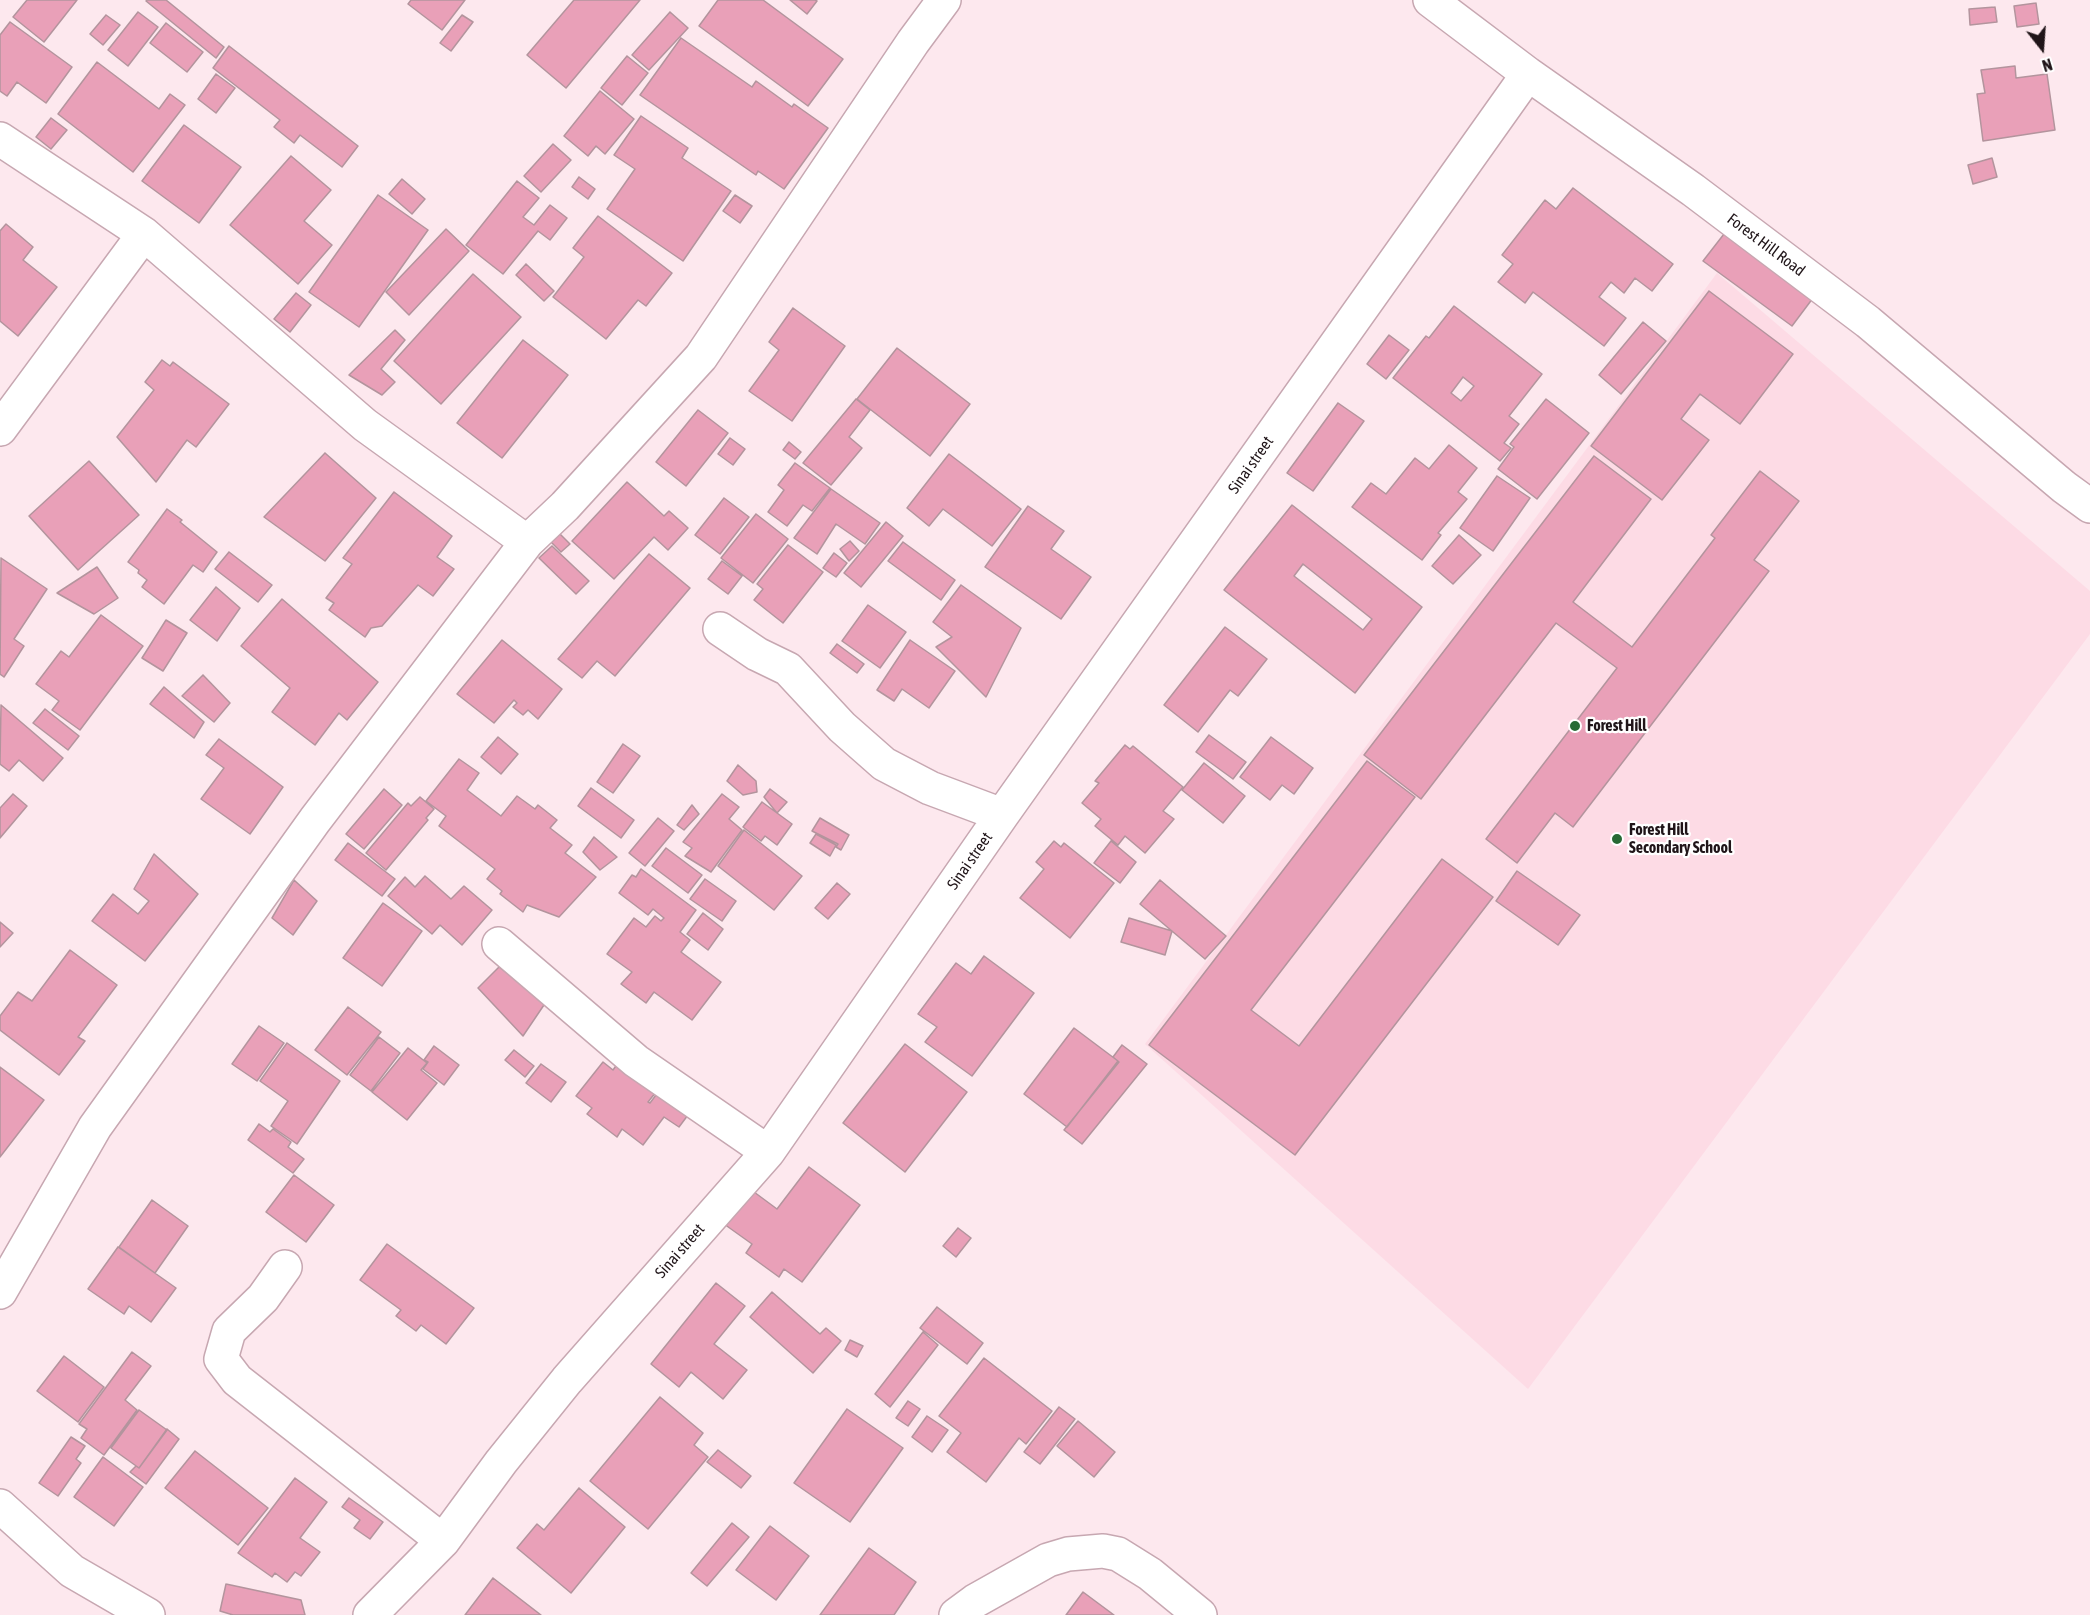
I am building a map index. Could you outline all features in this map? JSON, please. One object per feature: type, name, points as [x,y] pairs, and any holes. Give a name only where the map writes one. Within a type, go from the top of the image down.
[{"type":"street","points":[[0,1292],[95,1127],[315,820],[528,542],[565,506],[701,357],[906,51],[944,0]]},
{"type":"street","name":"Forest Hill Road","points":[[1430,0],[1528,74],[1693,190],[1858,315],[2064,487],[2090,506]]},
{"type":"street","name":"Sinai street","points":[[370,1615],[442,1541],[501,1462],[567,1380],[768,1152],[1002,815],[1528,74]]},
{"type":"street","points":[[0,139],[144,234],[365,425],[528,542]]},
{"type":"street","points":[[0,429],[144,234]]},
{"type":"street","points":[[720,629],[757,654],[788,669],[842,727],[884,764],[930,789],[1002,815]]},
{"type":"street","points":[[500,944],[636,1061],[768,1152]]},
{"type":"street","points":[[285,1267],[263,1298],[229,1331],[221,1359],[237,1380],[442,1541]]},
{"type":"street","points":[[0,1506],[72,1571],[148,1615]]},
{"type":"street","points":[[956,1615],[993,1590],[1048,1560],[1068,1554],[1103,1551],[1118,1554],[1150,1574],[1200,1615]]},
{"type":"shaded area","name":"Forest Hill Secondary School","points":[[1717,273],[2090,591],[2090,634],[1528,1389],[1145,1044]]},
{"type":"building","points":[[27,0],[77,0],[44,42],[13,17]]},
{"type":"building","points":[[147,0],[166,0],[224,47],[216,58]]},
{"type":"building","points":[[411,0],[465,0],[442,30],[408,4]]},
{"type":"building","points":[[574,0],[640,0],[566,88],[527,55]]},
{"type":"building","points":[[718,0],[763,0],[843,59],[808,106],[699,26]]},
{"type":"building","points":[[790,0],[815,0],[817,1],[807,14]]},
{"type":"building","points":[[2036,3],[2039,24],[2017,27],[2014,6]]},
{"type":"building","points":[[1995,7],[1997,22],[1970,25],[1969,9]]},
{"type":"building","points":[[138,12],[158,27],[128,66],[108,50]]},
{"type":"building","points":[[670,12],[688,28],[649,70],[632,55]]},
{"type":"building","points":[[106,15],[120,25],[103,45],[90,34]]},
{"type":"building","points":[[462,15],[473,22],[451,51],[440,43]]},
{"type":"building","points":[[10,22],[72,67],[46,103],[17,82],[7,96],[0,91],[0,35]]},
{"type":"building","points":[[166,23],[203,52],[187,72],[150,43]]},
{"type":"building","points":[[681,38],[752,87],[756,81],[792,107],[794,104],[828,128],[784,189],[758,171],[756,175],[640,95]]},
{"type":"building","points":[[229,46],[358,146],[342,167],[300,135],[294,143],[274,127],[280,120],[213,68]]},
{"type":"building","points":[[627,56],[648,73],[622,105],[601,88]]},
{"type":"building","points":[[97,62],[159,109],[170,94],[185,105],[133,172],[58,114]]},
{"type":"building","points":[[2015,66],[2016,78],[2047,74],[2055,130],[1983,141],[1977,94],[1985,93],[1981,70]]},
{"type":"building","points":[[216,74],[235,88],[216,113],[198,99]]},
{"type":"building","points":[[600,91],[634,119],[605,154],[596,146],[588,156],[564,136]]},
{"type":"building","points":[[641,116],[688,148],[682,158],[731,191],[683,261],[607,209],[635,169],[614,155]]},
{"type":"building","points":[[51,118],[67,130],[51,149],[36,137]]},
{"type":"building","points":[[184,125],[241,167],[199,223],[142,181]]},
{"type":"building","points":[[553,144],[571,160],[541,192],[524,176]]},
{"type":"building","points":[[291,156],[331,190],[304,221],[332,245],[298,284],[230,225]]},
{"type":"building","points":[[1992,158],[1997,177],[1973,184],[1968,165]]},
{"type":"building","points":[[579,177],[595,189],[588,199],[572,187]]},
{"type":"building","points":[[402,179],[425,199],[412,214],[389,194]]},
{"type":"building","points":[[517,181],[539,198],[523,217],[534,225],[550,205],[567,218],[550,240],[538,231],[503,274],[466,245]]},
{"type":"building","points":[[1573,188],[1673,264],[1652,291],[1635,278],[1624,293],[1611,282],[1599,297],[1626,318],[1604,346],[1533,292],[1525,303],[1498,282],[1513,264],[1502,255],[1545,200],[1556,209]]},
{"type":"building","points":[[378,195],[428,230],[359,327],[309,292]]},
{"type":"building","points":[[735,195],[752,206],[740,223],[723,211]]},
{"type":"building","points":[[598,216],[672,273],[646,306],[638,300],[606,339],[553,297],[584,257],[573,248]]},
{"type":"building","points":[[6,224],[33,247],[23,260],[57,287],[18,336],[0,321],[0,231]]},
{"type":"building","points":[[1731,225],[1813,298],[1792,326],[1703,261]]},
{"type":"building","points":[[446,229],[469,251],[409,315],[386,292]]},
{"type":"building","points":[[526,264],[554,291],[544,301],[516,275]]},
{"type":"building","points":[[473,274],[521,317],[441,404],[394,361]]},
{"type":"building","points":[[1709,291],[1793,354],[1740,424],[1700,394],[1681,419],[1709,440],[1662,500],[1591,446]]},
{"type":"building","points":[[296,293],[311,305],[290,332],[274,319]]},
{"type":"building","points":[[1454,306],[1542,374],[1509,416],[1519,424],[1504,443],[1511,448],[1500,461],[1393,378],[1426,336],[1429,338]],"holes":[[[1463,377],[1474,386],[1461,401],[1451,393]]]},
{"type":"building","points":[[793,308],[845,346],[792,421],[749,391],[779,350],[769,342]]},
{"type":"building","points":[[1643,322],[1666,341],[1621,394],[1599,375]]},
{"type":"building","points":[[395,330],[405,340],[381,369],[395,382],[382,395],[349,375]]},
{"type":"building","points":[[1389,335],[1409,350],[1386,379],[1367,364]]},
{"type":"building","points":[[523,340],[568,375],[502,458],[457,423]]},
{"type":"building","points":[[897,348],[970,404],[930,456],[857,399]]},
{"type":"building","points":[[162,360],[170,366],[173,362],[229,404],[196,447],[187,440],[156,482],[117,437],[154,390],[145,382]]},
{"type":"building","points":[[856,399],[870,410],[849,437],[862,448],[831,485],[803,463]]},
{"type":"building","points":[[1546,399],[1589,433],[1537,499],[1498,469],[1514,447],[1510,444]]},
{"type":"building","points":[[1338,403],[1364,421],[1313,491],[1287,473]]},
{"type":"building","points":[[698,410],[728,433],[686,486],[656,462]]},
{"type":"building","points":[[730,438],[745,449],[733,465],[718,454]]},
{"type":"building","points":[[789,442],[801,452],[795,459],[783,450]]},
{"type":"building","points":[[1449,445],[1477,468],[1458,492],[1467,499],[1438,533],[1441,535],[1422,560],[1352,507],[1371,483],[1386,494],[1415,458],[1429,469]]},
{"type":"building","points":[[325,453],[376,498],[325,561],[264,517]]},
{"type":"building","points":[[949,454],[1021,509],[992,546],[943,509],[929,526],[907,508]]},
{"type":"building","points":[[1594,456],[1651,499],[1573,602],[1632,647],[1715,538],[1711,535],[1760,471],[1799,501],[1754,560],[1769,571],[1573,827],[1555,813],[1517,863],[1486,839],[1617,668],[1556,623],[1421,799],[1364,755]]},
{"type":"building","points":[[89,461],[139,515],[78,570],[29,516]]},
{"type":"building","points":[[795,463],[830,488],[812,511],[803,505],[787,526],[768,512],[784,490],[778,485]]},
{"type":"building","points":[[1497,476],[1530,498],[1493,551],[1460,528]]},
{"type":"building","points":[[627,482],[664,516],[669,511],[688,528],[668,550],[654,537],[614,579],[572,541]]},
{"type":"building","points":[[831,489],[880,523],[865,544],[836,524],[817,554],[794,538]]},
{"type":"building","points":[[394,492],[452,536],[437,557],[454,569],[433,596],[418,585],[382,626],[371,628],[365,637],[329,610],[334,603],[326,598],[352,564],[343,558]]},
{"type":"building","points":[[724,498],[749,517],[720,554],[695,535]]},
{"type":"building","points":[[1292,505],[1422,607],[1355,693],[1224,590]],"holes":[[[1303,564],[1372,619],[1363,630],[1294,576]]]},
{"type":"building","points":[[1028,506],[1064,531],[1051,549],[1091,577],[1061,619],[985,567]]},
{"type":"building","points":[[167,509],[217,552],[203,572],[193,565],[164,604],[142,587],[147,580],[128,562]]},
{"type":"building","points":[[756,514],[788,539],[753,583],[721,558]]},
{"type":"building","points":[[886,522],[903,536],[861,587],[844,573]]},
{"type":"building","points":[[559,533],[570,544],[561,552],[550,541]]},
{"type":"building","points":[[1459,535],[1481,555],[1453,584],[1432,566]]},
{"type":"building","points":[[850,541],[859,551],[849,561],[840,549]]},
{"type":"building","points":[[903,542],[955,580],[941,600],[888,561]]},
{"type":"building","points":[[788,545],[823,572],[783,623],[754,600],[763,589],[757,584]]},
{"type":"building","points":[[552,546],[589,581],[576,594],[539,558]]},
{"type":"building","points":[[229,552],[272,585],[258,602],[215,569]]},
{"type":"building","points":[[834,553],[847,563],[836,577],[823,568]]},
{"type":"building","points":[[649,554],[690,588],[615,676],[597,661],[582,678],[558,659]]},
{"type":"building","points":[[1,558],[47,589],[14,639],[24,646],[4,677],[0,674]]},
{"type":"building","points":[[722,561],[742,576],[728,594],[708,579]]},
{"type":"building","points":[[97,567],[118,598],[94,614],[57,593]]},
{"type":"building","points":[[961,585],[1021,628],[986,697],[936,647],[952,637],[933,622]]},
{"type":"building","points":[[216,587],[240,608],[217,641],[190,620]]},
{"type":"building","points":[[282,599],[378,682],[347,720],[339,713],[315,745],[272,712],[290,688],[241,646]]},
{"type":"building","points":[[868,605],[906,632],[880,668],[842,641]]},
{"type":"building","points":[[101,615],[143,646],[80,730],[52,710],[59,701],[36,684],[61,651],[69,657]]},
{"type":"building","points":[[166,620],[187,633],[163,671],[142,658]]},
{"type":"building","points":[[1225,627],[1267,659],[1238,696],[1230,690],[1198,732],[1164,705]]},
{"type":"building","points":[[502,640],[562,689],[538,719],[528,710],[523,715],[513,707],[517,703],[514,700],[494,723],[457,694]]},
{"type":"building","points":[[910,640],[955,671],[929,708],[902,689],[894,701],[877,690]]},
{"type":"building","points":[[837,644],[864,664],[857,673],[830,653]]},
{"type":"building","points":[[203,675],[230,703],[214,722],[182,696]]},
{"type":"building","points":[[164,687],[204,722],[194,738],[150,704]]},
{"type":"building","points":[[1,705],[63,758],[43,781],[19,760],[9,771],[0,764]]},
{"type":"building","points":[[45,709],[79,736],[68,750],[33,723]]},
{"type":"building","points":[[1209,735],[1246,762],[1233,779],[1196,752]]},
{"type":"building","points":[[498,737],[518,754],[501,774],[481,757]]},
{"type":"building","points":[[1271,737],[1313,768],[1294,794],[1282,785],[1270,800],[1240,777]]},
{"type":"building","points":[[219,739],[283,787],[250,834],[201,799],[224,768],[206,755]]},
{"type":"building","points":[[623,744],[640,756],[613,793],[597,782]]},
{"type":"building","points":[[1125,745],[1130,749],[1133,746],[1183,787],[1163,811],[1174,819],[1145,853],[1125,836],[1118,845],[1095,826],[1101,819],[1082,803],[1099,783],[1095,781]]},
{"type":"building","points":[[459,759],[479,773],[467,790],[501,816],[517,796],[535,809],[538,805],[557,820],[550,828],[572,845],[565,853],[596,877],[559,917],[527,905],[523,912],[500,894],[502,891],[487,879],[495,869],[439,826],[446,816],[426,801]]},
{"type":"building","points":[[1367,761],[1415,797],[1251,1010],[1299,1046],[1442,859],[1493,897],[1295,1155],[1149,1045]]},
{"type":"building","points":[[1204,763],[1245,796],[1223,823],[1182,790]]},
{"type":"building","points":[[738,765],[756,781],[757,792],[743,795],[727,781]]},
{"type":"building","points":[[591,788],[634,820],[621,838],[578,806]]},
{"type":"building","points":[[384,789],[402,805],[364,849],[346,834]]},
{"type":"building","points":[[770,789],[787,802],[777,813],[764,797]]},
{"type":"building","points":[[13,794],[27,806],[0,838],[0,808]]},
{"type":"building","points":[[722,794],[739,807],[729,819],[742,830],[711,872],[685,856],[692,848],[683,842]]},
{"type":"building","points":[[420,797],[434,809],[426,818],[428,820],[386,870],[366,853],[408,803],[411,806]]},
{"type":"building","points":[[762,802],[792,824],[777,845],[765,836],[761,841],[743,827]]},
{"type":"building","points":[[692,805],[699,814],[684,830],[677,825]]},
{"type":"building","points":[[658,818],[674,831],[645,866],[629,853]]},
{"type":"building","points":[[820,818],[849,835],[841,850],[836,847],[838,844],[812,831]]},
{"type":"building","points":[[744,830],[802,876],[774,910],[718,866]]},
{"type":"building","points":[[816,834],[836,845],[830,856],[810,843]]},
{"type":"building","points":[[594,837],[617,857],[600,870],[583,852]]},
{"type":"building","points":[[1054,841],[1061,847],[1064,843],[1114,883],[1070,938],[1020,898],[1044,869],[1036,862]]},
{"type":"building","points":[[1111,841],[1136,862],[1120,883],[1094,863]]},
{"type":"building","points":[[348,843],[395,879],[382,896],[335,860]]},
{"type":"building","points":[[666,848],[702,875],[688,893],[652,866]]},
{"type":"building","points":[[154,854],[198,894],[145,961],[92,921],[113,894],[138,914],[149,901],[134,889]]},
{"type":"building","points":[[641,869],[696,910],[680,932],[690,940],[681,952],[721,982],[692,1020],[654,992],[646,1003],[621,984],[632,972],[607,954],[634,918],[646,927],[655,916],[661,921],[664,918],[653,909],[648,915],[619,893],[632,875],[636,877]]},
{"type":"building","points":[[1517,871],[1580,915],[1558,945],[1496,901]]},
{"type":"building","points":[[425,876],[451,899],[464,886],[492,910],[462,945],[440,925],[432,934],[388,896],[405,877],[415,887]]},
{"type":"building","points":[[705,879],[736,901],[722,921],[690,899]]},
{"type":"building","points":[[294,880],[317,901],[293,935],[272,918]]},
{"type":"building","points":[[1160,880],[1226,936],[1205,959],[1140,904]]},
{"type":"building","points":[[837,883],[850,894],[828,919],[815,908]]},
{"type":"building","points":[[383,903],[422,931],[382,986],[343,958]]},
{"type":"building","points":[[703,913],[723,929],[708,950],[687,934]]},
{"type":"building","points":[[1129,918],[1172,931],[1165,955],[1121,942]]},
{"type":"building","points":[[0,922],[13,933],[0,947]]},
{"type":"building","points":[[70,950],[117,985],[78,1037],[85,1041],[59,1075],[0,1030],[0,1016],[18,992],[32,1001]]},
{"type":"building","points":[[984,956],[1034,993],[972,1076],[925,1042],[937,1027],[918,1014],[956,963],[971,974]]},
{"type":"building","points":[[499,967],[546,1002],[523,1036],[478,988]]},
{"type":"building","points":[[348,1007],[381,1032],[347,1075],[315,1050]]},
{"type":"building","points":[[259,1026],[284,1043],[257,1081],[232,1064]]},
{"type":"building","points":[[1074,1028],[1118,1061],[1067,1127],[1024,1094]]},
{"type":"building","points":[[379,1037],[400,1053],[371,1091],[350,1075]]},
{"type":"building","points":[[287,1043],[340,1081],[297,1144],[271,1126],[288,1101],[260,1081]]},
{"type":"building","points":[[905,1044],[967,1092],[905,1172],[843,1123]]},
{"type":"building","points":[[1122,1045],[1147,1064],[1082,1144],[1064,1130],[1119,1062],[1113,1057]]},
{"type":"building","points":[[434,1046],[459,1065],[444,1085],[423,1069],[428,1062],[424,1060]]},
{"type":"building","points":[[408,1048],[427,1063],[421,1070],[437,1083],[407,1120],[372,1092]]},
{"type":"building","points":[[514,1050],[534,1066],[525,1077],[505,1060]]},
{"type":"building","points":[[603,1062],[613,1070],[618,1063],[656,1092],[648,1102],[650,1103],[662,1087],[691,1111],[679,1127],[664,1117],[643,1145],[622,1129],[617,1137],[587,1114],[592,1108],[576,1096]]},
{"type":"building","points":[[541,1064],[566,1082],[551,1102],[526,1083]]},
{"type":"building","points":[[0,1067],[44,1100],[0,1157]]},
{"type":"building","points":[[259,1124],[270,1132],[273,1129],[291,1142],[288,1147],[304,1159],[293,1173],[248,1140]]},
{"type":"building","points":[[809,1167],[860,1205],[802,1282],[784,1269],[779,1277],[746,1253],[752,1244],[724,1224],[750,1189],[777,1209]]},
{"type":"building","points":[[294,1175],[334,1205],[306,1242],[266,1212]]},
{"type":"building","points":[[152,1200],[188,1226],[155,1273],[119,1247]]},
{"type":"building","points":[[958,1228],[971,1238],[956,1257],[943,1246]]},
{"type":"building","points":[[387,1244],[474,1308],[446,1344],[421,1325],[416,1331],[396,1316],[401,1310],[360,1280]]},
{"type":"building","points":[[118,1247],[176,1288],[151,1322],[129,1306],[124,1314],[88,1289]]},
{"type":"building","points":[[716,1283],[745,1306],[714,1344],[747,1370],[723,1399],[691,1372],[679,1387],[651,1364]]},
{"type":"building","points":[[772,1292],[820,1334],[826,1328],[841,1341],[813,1373],[750,1317]]},
{"type":"building","points":[[937,1307],[983,1343],[967,1364],[920,1328]]},
{"type":"building","points":[[923,1332],[938,1345],[890,1407],[875,1394]]},
{"type":"building","points":[[850,1340],[863,1346],[857,1357],[845,1350]]},
{"type":"building","points":[[132,1352],[151,1366],[125,1400],[137,1410],[104,1455],[81,1438],[87,1429],[79,1424]]},
{"type":"building","points":[[64,1356],[104,1387],[78,1422],[37,1391]]},
{"type":"building","points":[[984,1358],[1052,1411],[1026,1444],[1019,1438],[986,1482],[947,1452],[961,1433],[939,1416]]},
{"type":"building","points":[[660,1397],[703,1433],[694,1445],[708,1457],[648,1529],[590,1481]]},
{"type":"building","points":[[908,1401],[920,1409],[908,1426],[896,1418]]},
{"type":"building","points":[[1059,1407],[1075,1419],[1040,1464],[1024,1452]]},
{"type":"building","points":[[847,1409],[903,1448],[850,1522],[794,1483]]},
{"type":"building","points":[[139,1410],[167,1430],[139,1468],[111,1448]]},
{"type":"building","points":[[927,1416],[948,1430],[932,1452],[912,1437]]},
{"type":"building","points":[[1078,1421],[1115,1452],[1094,1477],[1057,1446]]},
{"type":"building","points":[[167,1429],[179,1439],[146,1484],[130,1472],[136,1466],[139,1468]]},
{"type":"building","points":[[71,1437],[85,1446],[76,1459],[81,1463],[58,1496],[39,1483]]},
{"type":"building","points":[[718,1450],[751,1476],[741,1488],[707,1462]]},
{"type":"building","points":[[195,1451],[268,1508],[238,1545],[165,1488]]},
{"type":"building","points":[[103,1457],[143,1487],[114,1526],[74,1497]]},
{"type":"building","points":[[295,1478],[327,1502],[300,1538],[320,1552],[301,1576],[295,1572],[287,1582],[275,1573],[272,1577],[238,1553]]},
{"type":"building","points":[[579,1488],[625,1527],[571,1593],[517,1548],[537,1524],[544,1530]]},
{"type":"building","points":[[349,1498],[383,1522],[370,1539],[354,1528],[360,1520],[342,1507]]},
{"type":"building","points":[[732,1523],[749,1537],[707,1586],[691,1573]]},
{"type":"building","points":[[770,1526],[809,1556],[776,1600],[736,1570]]},
{"type":"building","points":[[869,1548],[916,1582],[894,1615],[820,1615]]},
{"type":"building","points":[[493,1578],[541,1615],[465,1615]]},
{"type":"building","points":[[226,1584],[301,1600],[305,1615],[233,1615],[220,1611]]},
{"type":"building","points":[[1083,1592],[1114,1615],[1066,1615]]},
{"type":"place","name":"Forest Hill","points":[[1575,726]]},
{"type":"place","name":"Forest Hill Secondary School","points":[[1617,839]]}]
